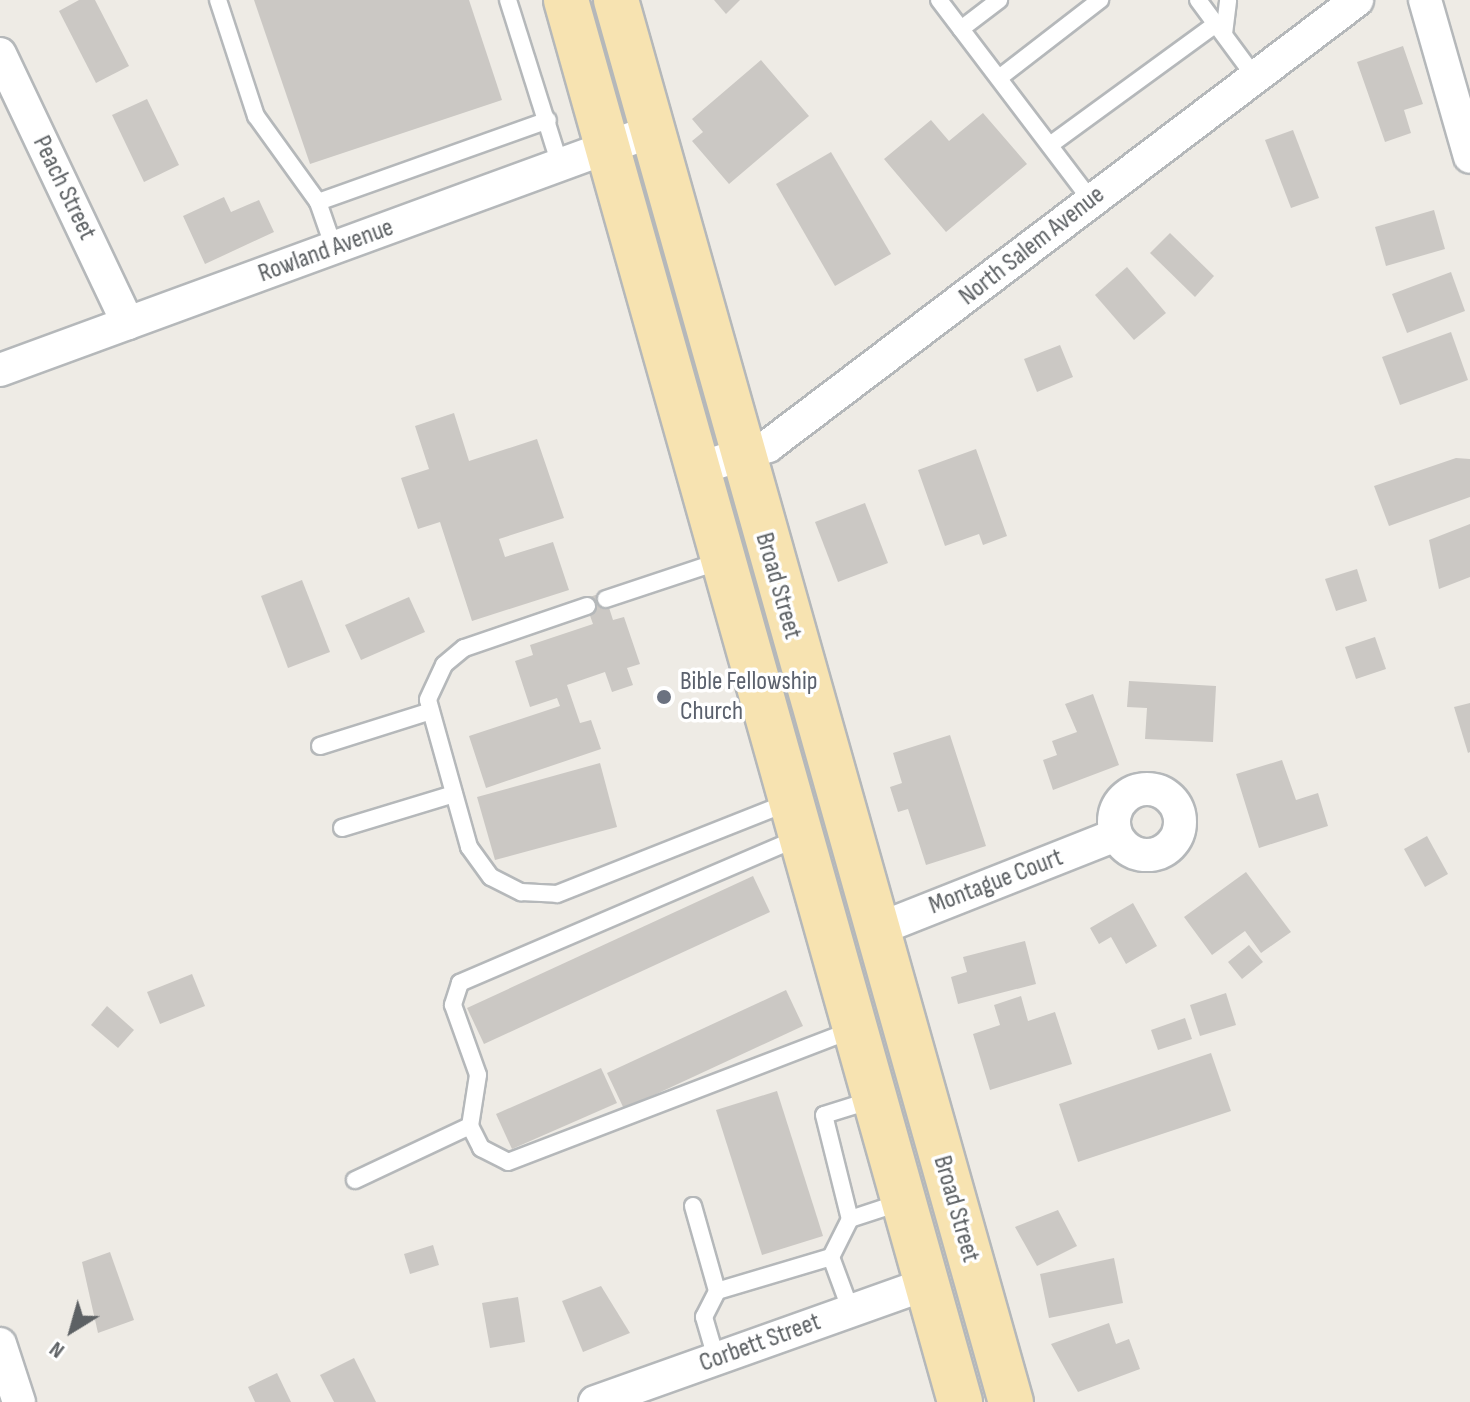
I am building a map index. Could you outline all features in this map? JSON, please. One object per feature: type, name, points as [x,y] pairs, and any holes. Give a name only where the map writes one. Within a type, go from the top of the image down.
[{"type":"main road","name":"Broad Street","points":[[566,0],[720,561],[960,1402]]},
{"type":"main road","name":"Broad Street","points":[[616,0],[741,455],[1011,1402]]},
{"type":"street","name":"North Salem Avenue","points":[[697,469],[768,446],[860,380],[1091,200],[1357,0]]},
{"type":"street","points":[[1425,0],[1470,157]]},
{"type":"street","name":"Peach Street","points":[[0,54],[128,323]]},
{"type":"street","name":"Rowland Avenue","points":[[0,370],[652,131]]},
{"type":"street","name":"Montague Court","points":[[876,930],[1116,835]]},
{"type":"street","name":"Corbett Street","points":[[595,1402],[926,1284]]},
{"type":"street","points":[[0,1344],[19,1402]]},
{"type":"lane","points":[[218,0],[256,116],[318,202],[334,248]]},
{"type":"lane","points":[[508,0],[560,165]]},
{"type":"lane","points":[[939,0],[1091,200]]},
{"type":"lane","points":[[961,29],[999,0]]},
{"type":"lane","points":[[999,78],[1100,0]]},
{"type":"lane","points":[[1198,0],[1255,77]]},
{"type":"lane","points":[[1050,145],[1220,29],[1228,0]]},
{"type":"lane","points":[[318,202],[548,120]]},
{"type":"lane","points":[[606,599],[720,561]]},
{"type":"lane","points":[[587,606],[464,648],[444,665],[428,700],[469,847],[491,877],[521,892],[557,894],[794,820]]},
{"type":"lane","points":[[320,746],[431,711]]},
{"type":"lane","points":[[342,828],[454,794]]},
{"type":"lane","points":[[794,820],[460,983],[453,1005],[478,1075],[470,1126],[481,1148],[508,1162],[853,1029]]},
{"type":"lane","points":[[717,1291],[831,1257],[850,1219],[824,1115],[873,1099]]},
{"type":"lane","points":[[355,1180],[470,1126]]},
{"type":"lane","points":[[850,1219],[903,1202]]},
{"type":"lane","points":[[693,1206],[717,1291],[704,1317],[716,1358]]},
{"type":"lane","points":[[831,1257],[851,1311]]},
{"type":"building","points":[[79,0],[95,0],[129,66],[96,83],[59,11]]},
{"type":"building","points":[[254,0],[469,0],[502,100],[310,164]]},
{"type":"building","points":[[714,0],[740,0],[726,14]]},
{"type":"building","points":[[1403,46],[1423,104],[1404,110],[1411,133],[1385,142],[1357,62]]},
{"type":"building","points":[[761,60],[809,116],[729,184],[692,141],[703,132],[692,119]]},
{"type":"building","points":[[147,99],[179,165],[144,182],[112,115]]},
{"type":"building","points":[[983,113],[1027,164],[946,232],[884,159],[931,120],[949,141]]},
{"type":"building","points":[[1293,130],[1319,198],[1291,208],[1265,140]]},
{"type":"building","points":[[831,152],[891,254],[835,286],[776,184]]},
{"type":"building","points":[[224,197],[231,212],[259,200],[274,232],[205,264],[183,216]]},
{"type":"building","points":[[1434,210],[1445,249],[1386,266],[1375,227]]},
{"type":"building","points":[[1170,233],[1214,276],[1195,297],[1150,253]]},
{"type":"building","points":[[1127,267],[1166,313],[1134,340],[1095,295]]},
{"type":"building","points":[[1451,272],[1465,311],[1407,333],[1392,294]]},
{"type":"building","points":[[1451,332],[1468,380],[1400,405],[1382,357]]},
{"type":"building","points":[[1060,345],[1073,377],[1037,392],[1024,359]]},
{"type":"building","points":[[454,413],[469,461],[537,439],[564,518],[499,539],[505,557],[553,542],[569,590],[472,621],[440,522],[418,529],[401,478],[429,469],[415,426]]},
{"type":"building","points":[[976,449],[1007,536],[983,545],[979,534],[945,546],[918,470]]},
{"type":"building","points":[[1456,458],[1470,459],[1470,497],[1389,526],[1374,486]]},
{"type":"building","points":[[865,503],[888,563],[838,582],[815,522]]},
{"type":"building","points":[[1470,524],[1470,577],[1439,589],[1429,540]]},
{"type":"building","points":[[1357,569],[1367,601],[1336,611],[1325,579]]},
{"type":"building","points":[[302,580],[330,652],[288,668],[261,596]]},
{"type":"building","points":[[604,592],[613,620],[624,617],[640,664],[627,668],[633,685],[612,692],[605,672],[567,685],[580,723],[591,720],[601,749],[486,788],[469,736],[560,706],[557,698],[530,707],[515,661],[533,655],[530,645],[593,624],[584,599]]},
{"type":"building","points":[[409,597],[425,632],[361,660],[345,625]]},
{"type":"building","points":[[1375,637],[1386,669],[1356,679],[1345,647]]},
{"type":"building","points":[[1129,681],[1216,686],[1213,742],[1145,739],[1147,708],[1127,707]]},
{"type":"building","points":[[1093,694],[1119,765],[1053,790],[1043,760],[1057,755],[1052,741],[1077,732],[1065,704]]},
{"type":"building","points":[[1470,703],[1470,752],[1468,753],[1454,707]]},
{"type":"building","points":[[950,735],[986,846],[926,865],[908,809],[898,812],[890,787],[902,783],[893,753]]},
{"type":"building","points":[[1282,760],[1296,800],[1318,793],[1328,826],[1259,848],[1236,774]]},
{"type":"building","points":[[600,763],[617,827],[495,860],[477,797]]},
{"type":"building","points":[[1427,836],[1448,874],[1425,887],[1404,849]]},
{"type":"building","points":[[1246,872],[1291,932],[1261,953],[1245,931],[1212,955],[1184,917]]},
{"type":"building","points":[[753,876],[770,912],[484,1044],[467,1008]]},
{"type":"building","points":[[1133,903],[1157,946],[1126,964],[1111,937],[1099,944],[1090,928]]},
{"type":"building","points":[[1025,941],[1036,984],[958,1004],[951,977],[967,972],[963,957]]},
{"type":"building","points":[[1249,945],[1263,962],[1242,979],[1228,962]]},
{"type":"building","points":[[192,974],[205,1006],[160,1024],[147,992]]},
{"type":"building","points":[[786,990],[803,1026],[624,1109],[607,1073]]},
{"type":"building","points":[[1226,993],[1236,1025],[1200,1036],[1190,1005]]},
{"type":"building","points":[[1021,996],[1028,1021],[1055,1012],[1072,1064],[990,1090],[973,1034],[1000,1025],[994,1005]]},
{"type":"building","points":[[107,1006],[134,1030],[118,1048],[91,1025]]},
{"type":"building","points":[[1185,1018],[1192,1039],[1158,1050],[1151,1030]]},
{"type":"building","points":[[1211,1053],[1231,1111],[1078,1162],[1059,1104]]},
{"type":"building","points":[[601,1068],[617,1103],[512,1149],[496,1114]]},
{"type":"building","points":[[777,1091],[823,1236],[762,1255],[716,1110]]},
{"type":"building","points":[[1058,1210],[1077,1246],[1037,1266],[1015,1227]]},
{"type":"building","points":[[433,1245],[439,1265],[410,1274],[404,1254]]},
{"type":"building","points":[[110,1252],[134,1320],[98,1333],[82,1262]]},
{"type":"building","points":[[1114,1258],[1123,1303],[1049,1318],[1040,1274]]},
{"type":"building","points":[[601,1286],[630,1333],[583,1352],[562,1301]]},
{"type":"building","points":[[518,1297],[525,1342],[490,1348],[482,1303]]},
{"type":"building","points":[[1109,1323],[1116,1344],[1129,1339],[1140,1369],[1078,1392],[1051,1344]]},
{"type":"building","points":[[354,1358],[376,1402],[334,1402],[320,1375]]},
{"type":"building","points":[[277,1373],[291,1402],[255,1402],[248,1387]]},
{"type":"place","name":"Bible Fellowship Church","points":[[664,697]]}]
